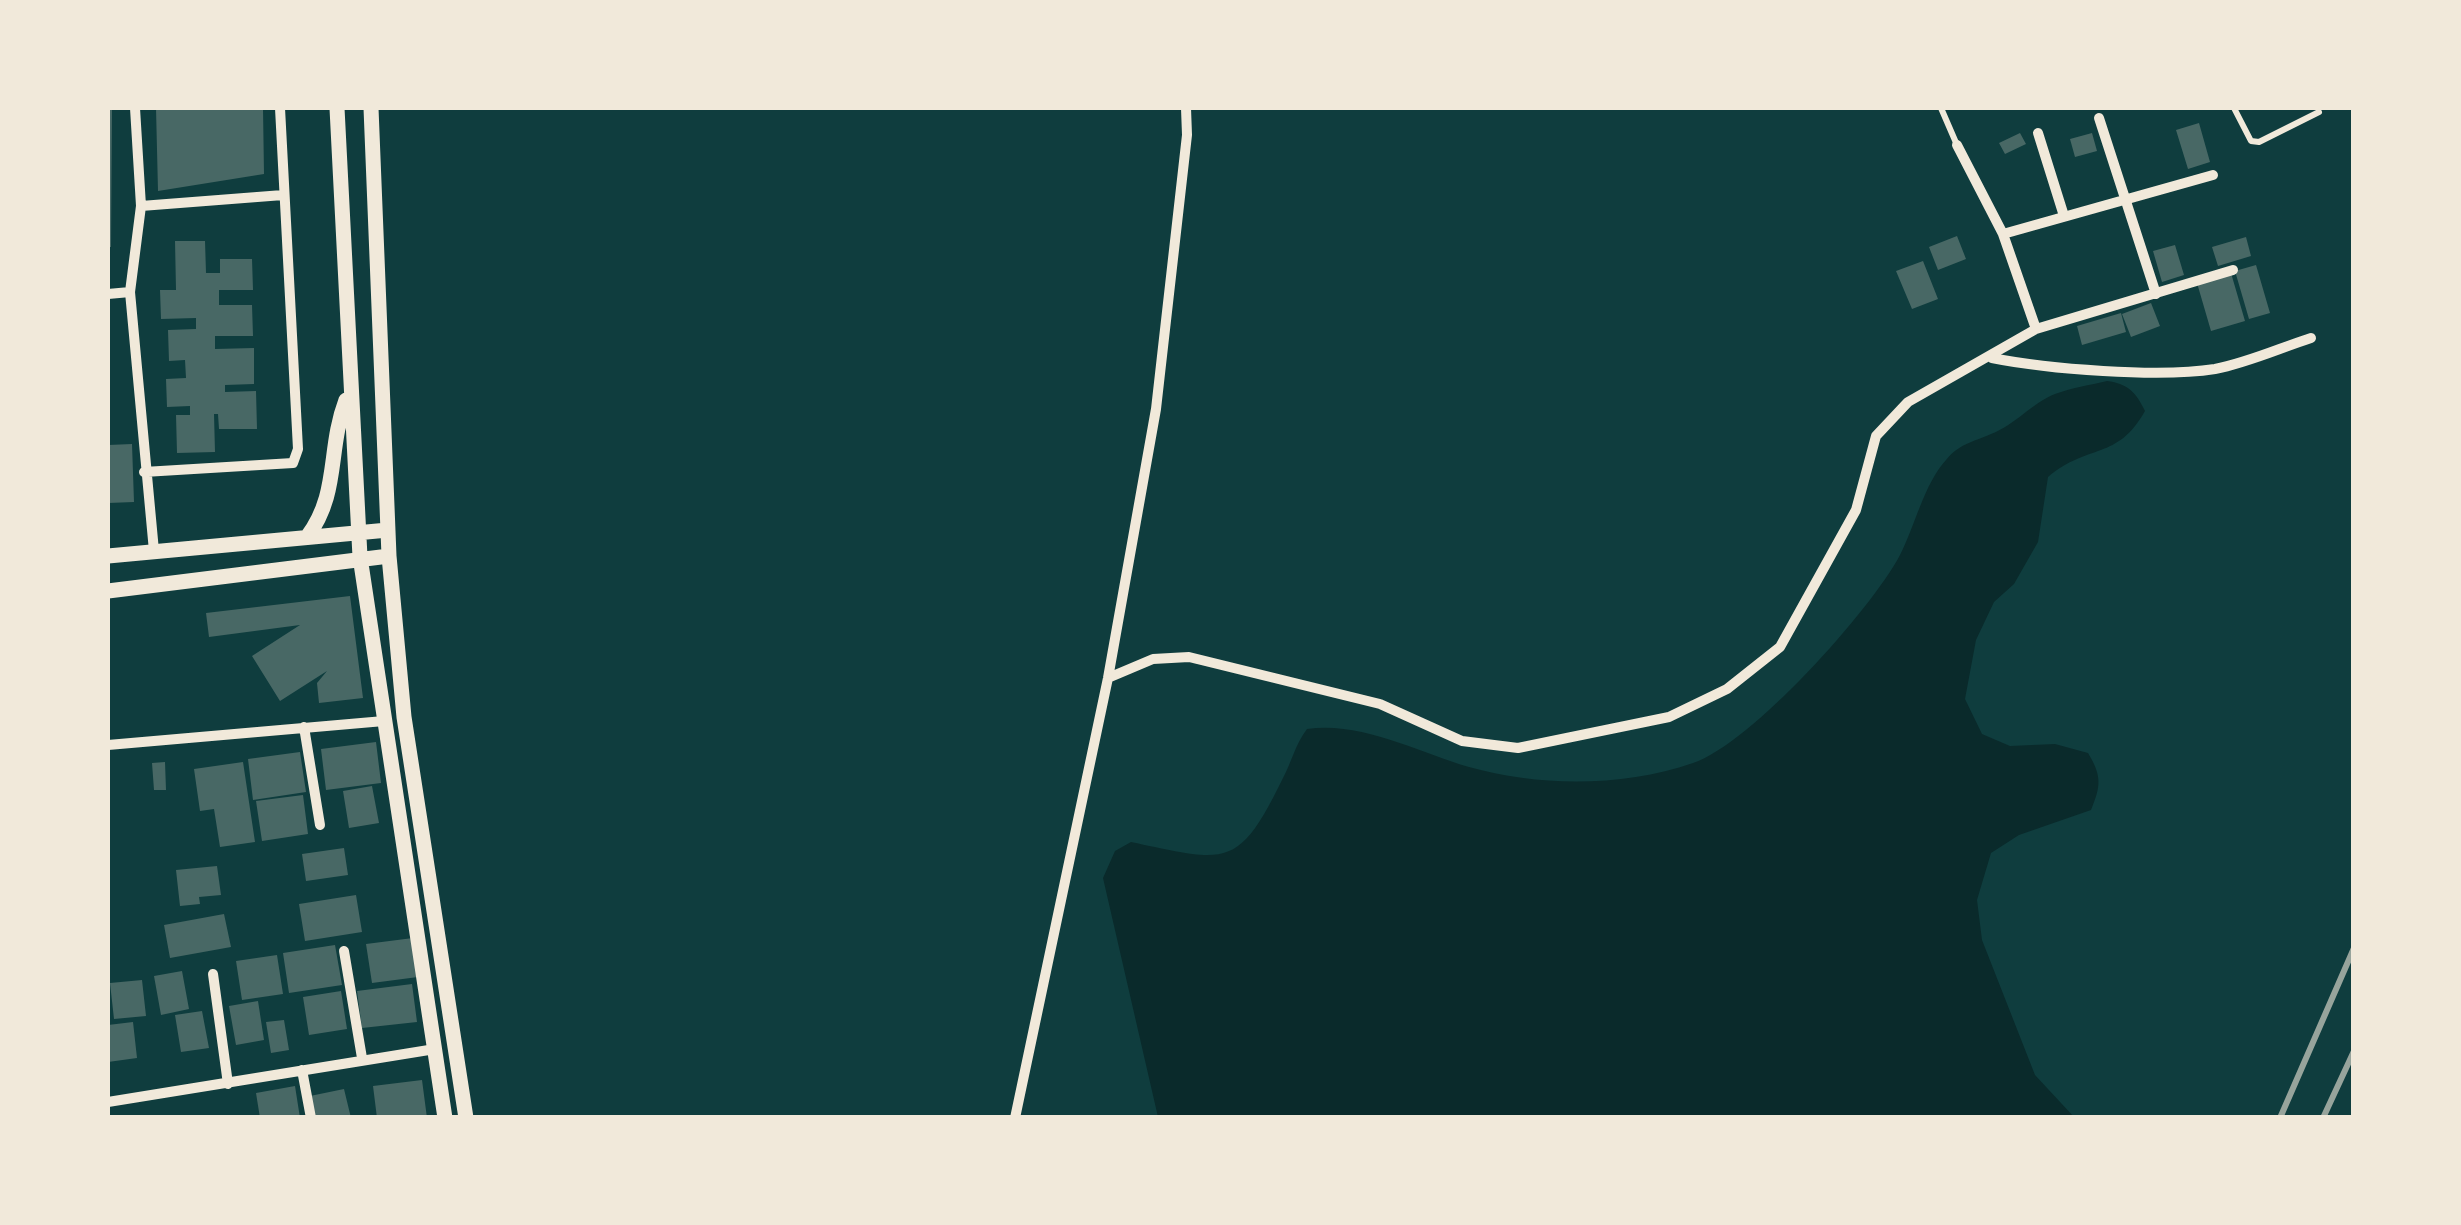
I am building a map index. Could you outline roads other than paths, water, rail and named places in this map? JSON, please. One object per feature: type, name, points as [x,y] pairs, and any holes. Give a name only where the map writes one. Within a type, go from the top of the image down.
[{"type":"street","points":[[135,108],[141,206],[130,292],[154,551]]},
{"type":"street","points":[[144,472],[293,463],[298,449],[280,108]]},
{"type":"street","points":[[337,108],[360,558],[446,1118]]},
{"type":"street","points":[[371,108],[389,556],[404,718],[466,1118]]},
{"type":"street","points":[[1015,1118],[1108,678],[1156,409],[1187,134],[1186,108]]},
{"type":"street","points":[[2098,118],[2156,294]]},
{"type":"street","points":[[2038,133],[2064,216]]},
{"type":"street","points":[[1957,145],[2003,234],[2036,329]]},
{"type":"street","points":[[2003,234],[2213,175]]},
{"type":"street","points":[[141,206],[283,195]]},
{"type":"street","points":[[1108,678],[1153,659],[1189,657],[1380,704],[1462,741],[1518,748],[1669,717],[1727,689],[1780,648],[1856,510],[1876,436],[1908,402],[2036,329],[2232,270]]},
{"type":"street","points":[[108,294],[130,292]]},
{"type":"street","points":[[1991,357],[2028,365],[2120,370],[2214,369],[2310,338]]},
{"type":"street","points":[[306,538],[325,513],[337,425],[350,392]]},
{"type":"street","points":[[108,556],[388,530]]},
{"type":"street","points":[[108,591],[389,556]]},
{"type":"street","points":[[108,746],[384,721]]},
{"type":"street","points":[[304,727],[320,825]]},
{"type":"street","points":[[344,952],[362,1058]]},
{"type":"street","points":[[213,974],[228,1084]]},
{"type":"street","points":[[108,1102],[435,1049]]},
{"type":"street","points":[[302,1070],[311,1118]]},
{"type":"lane","points":[[1941,108],[1957,145]]},
{"type":"lane","points":[[2234,108],[2252,140],[2259,142],[2319,112]]},
{"type":"water","points":[[2107,381],[2130,390],[2145,411],[2124,438],[2076,459],[2048,477],[2038,542],[2014,584],[1994,602],[1976,640],[1965,699],[1982,734],[2010,746],[2055,744],[2088,753],[2098,775],[2091,810],[2019,835],[1991,853],[1977,900],[1982,940],[2035,1075],[2074,1117],[1158,1117],[1103,878],[1115,851],[1131,842],[1209,855],[1240,844],[1267,808],[1307,729],[1348,729],[1496,774],[1553,781],[1638,777],[1693,763],[1717,751],[1776,703],[1864,608],[1900,555],[1932,481],[1951,455],[2000,430],[2047,398]]},
{"type":"railway","points":[[2280,1118],[2354,948]]},
{"type":"railway","points":[[2323,1118],[2354,1051]]}]
